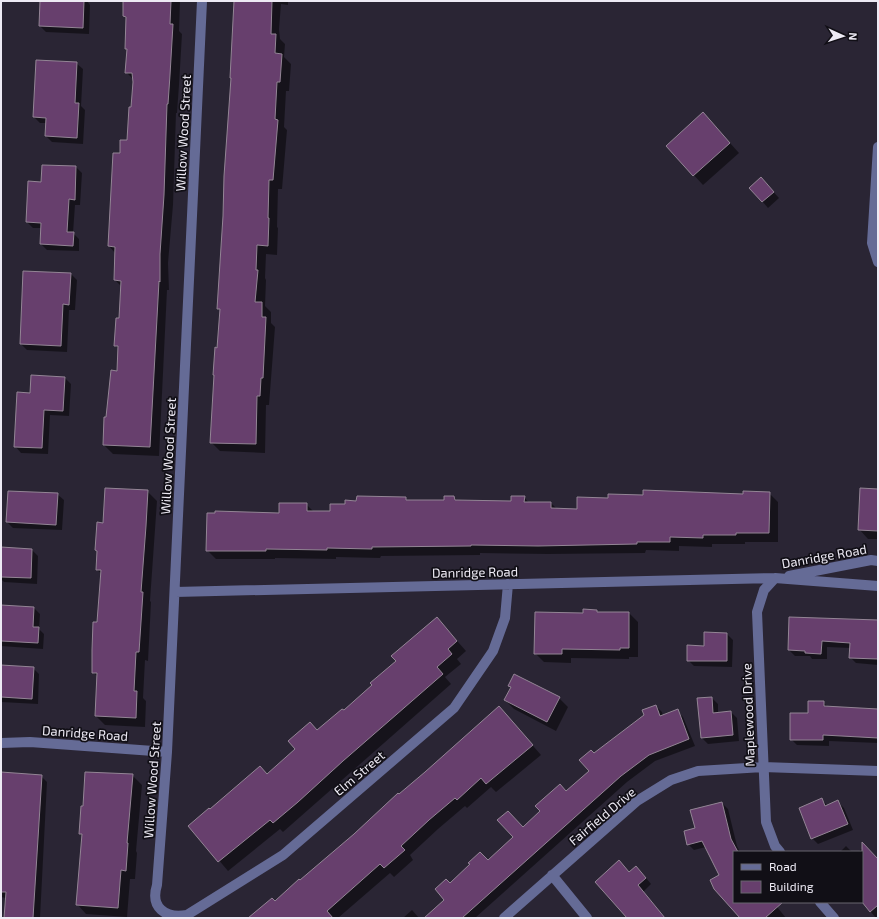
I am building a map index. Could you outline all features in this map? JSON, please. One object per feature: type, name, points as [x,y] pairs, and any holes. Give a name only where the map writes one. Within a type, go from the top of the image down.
[{"type":"street","name":"Willow Wood Street","points":[[161,911],[157,905],[155,891],[157,885],[167,752],[202,1]]},
{"type":"street","points":[[878,147],[872,243],[878,262]]},
{"type":"street","name":"Danridge Road","points":[[775,578],[871,560],[878,561]]},
{"type":"street","name":"Danridge Road","points":[[175,592],[775,578],[878,586]]},
{"type":"street","name":"Maplewood Drive","points":[[775,578],[764,590],[757,612],[766,822],[775,846],[779,851]]},
{"type":"street","name":"Elm Street","points":[[161,911],[173,917],[187,915],[283,855],[454,708],[493,651],[505,618],[508,584]]},
{"type":"street","name":"Danridge Road","points":[[1,743],[30,742],[167,752]]},
{"type":"street","name":"Fairfield Drive","points":[[504,918],[637,801],[671,780],[698,771],[763,767],[878,771]]},
{"type":"street","points":[[552,875],[587,918]]},
{"type":"street","points":[[821,903],[834,918]]},
{"type":"building","points":[[40,1],[84,1],[83,28],[39,26]]},
{"type":"building","points":[[123,1],[171,1],[170,24],[173,24],[167,104],[160,282],[159,281],[150,447],[103,445],[104,417],[106,417],[111,370],[117,371],[118,346],[114,346],[116,318],[119,318],[121,281],[114,280],[115,247],[108,246],[113,153],[120,153],[120,140],[127,140],[129,107],[131,107],[133,82],[132,73],[125,73],[127,49],[125,49],[126,17],[123,16]]},
{"type":"building","points":[[234,1],[272,1],[271,34],[276,34],[275,53],[282,54],[280,82],[277,82],[275,119],[278,120],[273,180],[269,180],[268,246],[257,245],[256,270],[258,270],[255,302],[262,302],[262,317],[266,317],[263,378],[261,378],[260,396],[257,396],[256,444],[210,443],[215,347],[217,348],[220,309],[217,309],[231,78]]},
{"type":"building","points":[[36,60],[77,62],[75,103],[79,103],[77,138],[45,136],[46,118],[33,117]]},
{"type":"building","points":[[703,112],[730,143],[693,176],[666,146]]},
{"type":"building","points":[[42,165],[76,166],[75,200],[69,199],[67,232],[74,232],[73,246],[40,244],[41,223],[26,222],[28,181],[41,182]]},
{"type":"building","points":[[761,177],[774,192],[762,202],[749,188]]},
{"type":"building","points":[[23,271],[71,273],[69,305],[63,304],[61,346],[20,344]]},
{"type":"building","points":[[31,375],[65,377],[63,411],[44,410],[42,448],[14,447],[17,392],[30,393]]},
{"type":"building","points":[[105,488],[148,490],[141,592],[143,592],[139,652],[136,652],[134,691],[137,691],[136,718],[95,716],[97,673],[92,673],[93,622],[97,622],[101,570],[96,570],[97,551],[95,550],[97,522],[103,523]]},
{"type":"building","points":[[860,488],[878,489],[878,531],[858,530]]},
{"type":"building","points":[[643,490],[743,494],[743,491],[770,492],[769,533],[703,535],[703,538],[670,537],[670,542],[637,542],[637,544],[538,546],[471,545],[372,547],[372,549],[327,548],[327,550],[266,549],[266,551],[206,551],[207,513],[215,513],[215,511],[279,513],[279,503],[307,503],[307,511],[330,511],[330,504],[345,504],[345,500],[356,501],[357,496],[406,497],[406,500],[444,500],[444,496],[454,496],[455,500],[511,501],[511,496],[525,496],[524,502],[551,502],[551,508],[577,509],[577,497],[608,498],[608,494],[643,495]]},
{"type":"building","points":[[8,491],[58,493],[56,525],[6,522]]},
{"type":"building","points":[[1,547],[32,549],[31,578],[1,577]]},
{"type":"building","points":[[1,605],[34,607],[33,627],[39,627],[38,643],[1,641]]},
{"type":"building","points":[[583,609],[597,610],[597,612],[629,612],[629,648],[620,648],[620,650],[562,649],[562,654],[534,654],[535,612],[583,613]]},
{"type":"building","points":[[437,617],[457,641],[448,649],[452,654],[437,667],[443,674],[273,823],[270,820],[218,862],[188,826],[260,766],[267,774],[295,749],[288,741],[310,722],[317,730],[342,709],[344,710],[372,685],[370,683],[396,661],[391,656]]},
{"type":"building","points":[[789,617],[878,620],[878,659],[849,658],[850,643],[822,641],[821,654],[788,650]]},
{"type":"building","points":[[704,632],[727,633],[727,661],[687,661],[687,645],[704,646]]},
{"type":"building","points":[[1,665],[34,667],[32,699],[1,697]]},
{"type":"building","points":[[514,674],[560,697],[547,722],[504,700],[511,687],[508,686]]},
{"type":"building","points":[[712,697],[713,713],[731,711],[733,735],[701,738],[697,698]]},
{"type":"building","points":[[808,701],[824,701],[824,706],[878,709],[878,738],[823,735],[823,740],[790,740],[790,713],[808,713]]},
{"type":"building","points":[[656,705],[660,716],[678,709],[689,739],[649,755],[621,776],[462,918],[424,918],[444,900],[435,889],[446,879],[450,883],[480,852],[488,860],[513,837],[497,820],[508,811],[523,827],[540,811],[535,806],[560,784],[566,791],[589,771],[579,760],[591,750],[594,753],[644,715],[642,710]]},
{"type":"building","points":[[499,706],[533,745],[486,784],[481,778],[457,800],[455,798],[429,820],[401,846],[405,850],[384,868],[380,864],[327,911],[333,918],[248,918],[272,898],[275,901],[299,879],[300,880]]},
{"type":"building","points":[[1,772],[42,775],[33,918],[4,918],[6,892],[1,892]]},
{"type":"building","points":[[85,772],[133,774],[126,871],[121,870],[118,908],[76,905],[82,834],[79,834],[81,806],[83,806]]},
{"type":"building","points":[[822,798],[825,806],[838,800],[848,824],[811,839],[799,808]]},
{"type":"building","points":[[722,802],[731,839],[737,851],[733,851],[733,903],[782,903],[765,918],[740,918],[714,889],[710,880],[719,875],[702,841],[687,845],[684,831],[695,828],[690,810]]},
{"type":"building","points":[[862,842],[878,859],[878,905],[870,912],[863,903]]},
{"type":"building","points":[[619,860],[629,872],[636,866],[646,878],[638,885],[665,918],[627,918],[595,882]]}]
